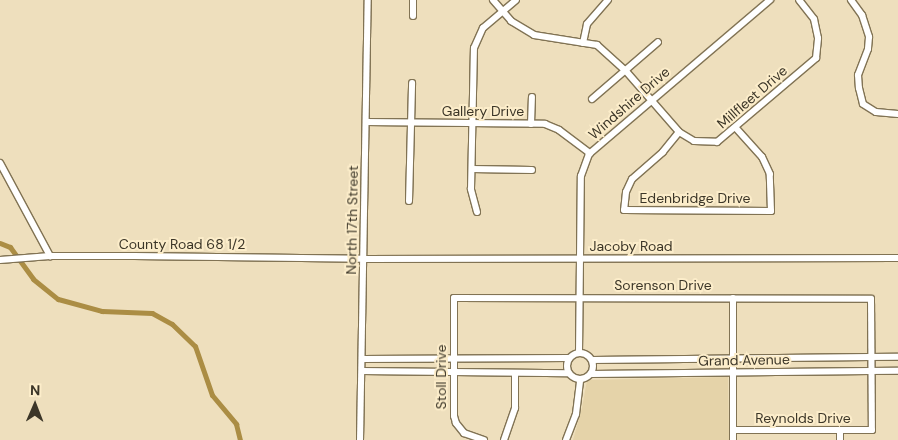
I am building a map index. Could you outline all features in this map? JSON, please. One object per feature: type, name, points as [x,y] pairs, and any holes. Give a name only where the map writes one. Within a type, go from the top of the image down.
[{"type":"street","name":"North 17th Street","points":[[360,440],[368,0]]},
{"type":"street","points":[[413,0],[413,16]]},
{"type":"street","name":"Millfleet Drive","points":[[493,0],[511,21],[534,35],[596,45],[625,70],[679,132],[694,141],[717,142],[736,128],[816,58],[818,38],[814,19],[799,0]]},
{"type":"street","points":[[477,212],[472,188],[474,48],[483,28],[516,0]]},
{"type":"street","points":[[583,43],[587,24],[608,0]]},
{"type":"street","name":"Windshire Drive","points":[[579,353],[581,176],[590,153],[770,0]]},
{"type":"street","points":[[851,0],[862,15],[869,37],[868,49],[858,76],[863,104],[876,112],[898,114]]},
{"type":"street","points":[[592,99],[658,42]]},
{"type":"street","points":[[409,201],[412,83]]},
{"type":"street","points":[[532,97],[532,124]]},
{"type":"street","name":"Gallery Drive","points":[[366,122],[544,124],[559,130],[590,153]]},
{"type":"street","name":"Edenbridge Drive","points":[[679,132],[663,152],[632,179],[626,192],[624,210],[771,210],[770,174],[762,157],[736,128]]},
{"type":"street","points":[[0,163],[50,256]]},
{"type":"street","points":[[472,169],[532,170]]},
{"type":"street","name":"County Road 68 1/2","points":[[0,260],[50,256],[364,259]]},
{"type":"street","name":"Jacoby Road","points":[[364,259],[898,258]]},
{"type":"street","name":"Sorenson Drive","points":[[454,298],[871,298],[872,358]]},
{"type":"street","name":"Stoll Drive","points":[[454,298],[456,423],[464,433],[484,440]]},
{"type":"street","points":[[733,298],[733,440]]},
{"type":"street","points":[[362,359],[569,358],[579,353],[586,354],[592,360],[593,368],[591,374],[580,379],[574,378],[568,373],[362,371]]},
{"type":"street","name":"Grand Avenue","points":[[592,360],[898,357]]},
{"type":"street","points":[[568,373],[569,358]]},
{"type":"street","points":[[872,358],[872,371]]},
{"type":"street","name":"Reynolds Drive","points":[[733,430],[872,430],[872,371]]},
{"type":"street","name":"Grand Avenue","points":[[591,374],[898,371]]},
{"type":"street","points":[[504,440],[515,408],[515,373]]},
{"type":"street","points":[[566,440],[576,414],[580,379]]},
{"type":"street","points":[[840,430],[840,440]]},
{"type":"shaded area","points":[[728,377],[729,440],[573,440],[587,380]]},
{"type":"waterway","points":[[0,243],[10,247],[33,279],[58,299],[102,311],[152,313],[172,324],[195,346],[212,395],[236,424],[240,440]]}]
